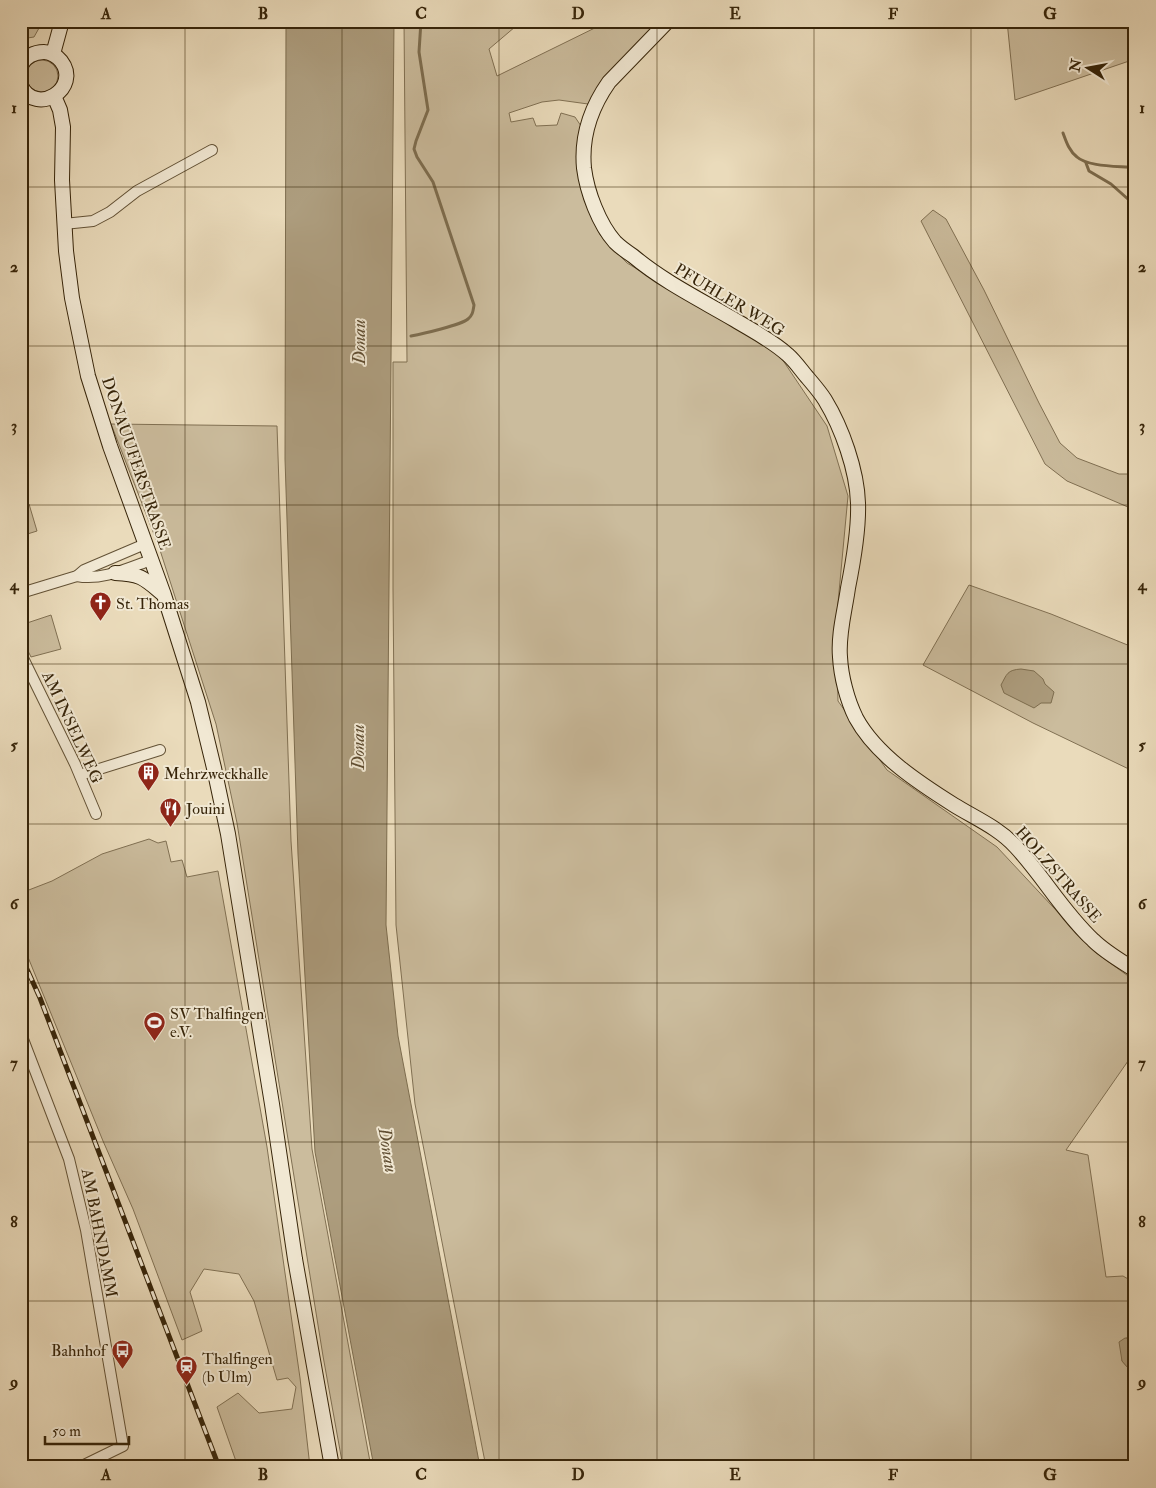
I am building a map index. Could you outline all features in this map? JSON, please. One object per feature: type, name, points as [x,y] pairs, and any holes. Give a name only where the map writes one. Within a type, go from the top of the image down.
[{"type":"street","points":[[53,54],[62,21]]},
{"type":"street","name":"PFUHLER WEG","points":[[668,21],[609,82],[590,114],[583,152],[586,180],[594,205],[606,229],[621,247],[665,280],[757,333],[790,356],[824,399],[846,444],[855,478],[858,503],[839,656],[850,702],[857,718],[883,752],[917,781],[954,804]]},
{"type":"street","points":[[21,65],[29,56],[45,52],[53,54],[59,59],[64,66],[66,74],[63,88],[54,96],[44,100],[29,96],[21,86]]},
{"type":"street","name":"DONAUUFERSTRASSE","points":[[54,96],[60,110],[63,127],[62,180],[64,224],[72,298],[88,376],[110,446],[164,595],[198,702],[228,834],[295,1259],[332,1467]]},
{"type":"street","points":[[64,224],[93,220],[102,216],[137,191],[212,150]]},
{"type":"street","points":[[21,593],[78,576],[84,570],[145,544]]},
{"type":"street","points":[[78,576],[87,578],[115,573],[151,560]]},
{"type":"street","points":[[115,573],[135,574],[146,580],[164,595]]},
{"type":"street","name":"AM INSELWEG","points":[[21,654],[80,775],[96,814]]},
{"type":"street","points":[[80,775],[160,750]]},
{"type":"street","name":"HOLZSTRASSE","points":[[954,804],[998,830],[1016,846],[1059,902],[1094,942],[1135,970]]},
{"type":"street","name":"AM BAHNDAMM","points":[[21,1034],[74,1176],[88,1238],[123,1446],[80,1467]]},
{"type":"shaded area","points":[[21,21],[43,21],[34,37],[21,39]]},
{"type":"shaded area","points":[[404,21],[522,21],[489,49],[497,76],[609,21],[659,21],[613,70],[588,104],[559,100],[542,102],[509,113],[511,122],[533,118],[536,126],[557,125],[561,113],[575,117],[581,126],[577,151],[578,174],[584,199],[600,235],[627,263],[778,353],[827,426],[848,496],[836,624],[838,701],[887,770],[997,847],[1095,952],[1135,981],[1135,1051],[1066,1150],[1088,1155],[1106,1277],[1123,1276],[1135,1283],[1135,1339],[1126,1338],[1122,1361],[1135,1376],[1135,1467],[486,1467],[415,1104],[396,925],[393,362],[407,362]]},
{"type":"shaded area","points":[[1007,21],[1135,21],[1135,59],[1015,100]]},
{"type":"shaded area","points":[[42,60],[48,61],[53,65],[57,70],[57,82],[53,87],[48,91],[42,92],[36,91],[31,87],[27,82],[26,76],[27,70],[31,65],[36,61]]},
{"type":"shaded area","points":[[933,210],[946,219],[984,290],[1060,443],[1077,458],[1119,474],[1135,474],[1135,510],[1067,481],[1045,464],[921,221]]},
{"type":"shaded area","points":[[111,424],[277,426],[291,841],[312,1149],[371,1467],[343,1467],[323,1356],[237,823],[216,724],[159,547]]},
{"type":"shaded area","points":[[29,504],[37,531],[21,536],[21,506]]},
{"type":"shaded area","points":[[969,585],[1051,614],[1135,648],[1135,772],[1033,723],[923,665]]},
{"type":"shaded area","points":[[51,615],[61,649],[31,657],[21,637],[21,625]]},
{"type":"shaded area","name":"SV Thalfingen e.V.","points":[[149,839],[158,843],[166,841],[171,862],[182,860],[187,877],[218,871],[267,1147],[300,1378],[310,1467],[238,1467],[217,1407],[238,1393],[259,1413],[292,1409],[296,1387],[288,1378],[277,1380],[254,1301],[239,1274],[204,1269],[190,1292],[202,1331],[182,1340],[133,1209],[103,1141],[21,940],[21,899],[24,898],[21,893],[52,881],[102,854]]},
{"type":"water","name":"Donau","points":[[286,21],[394,21],[386,925],[398,1036],[480,1467],[374,1467],[315,1152],[298,854],[285,459]]},
{"type":"water","points":[[1013,670],[1034,671],[1043,679],[1045,684],[1054,692],[1051,703],[1041,703],[1034,708],[1004,693],[1001,685],[1006,675]]},
{"type":"water","points":[[1125,1338],[1135,1339],[1135,1376],[1122,1361],[1119,1342]]},
{"type":"waterway","points":[[411,336],[458,324],[471,316],[474,305],[433,182],[414,149],[428,110],[419,52],[421,21]]},
{"type":"waterway","points":[[1063,133],[1072,152],[1088,163],[1135,168]]},
{"type":"waterway","points":[[1086,163],[1089,171],[1111,184],[1129,200],[1135,214]]},
{"type":"railway","points":[[21,956],[40,998],[219,1467]]},
{"type":"place","name":"St. Thomas","points":[[100,622]]},
{"type":"place","name":"Mehrzweckhalle","points":[[148,792]]},
{"type":"place","name":"Jouini","points":[[170,827]]},
{"type":"place","name":"SV Thalfingen e.V.","points":[[154,1041]]},
{"type":"place","name":"Bahnhof","points":[[122,1369]]},
{"type":"place","name":"Thalfingen (b Ulm)","points":[[186,1386]]}]
